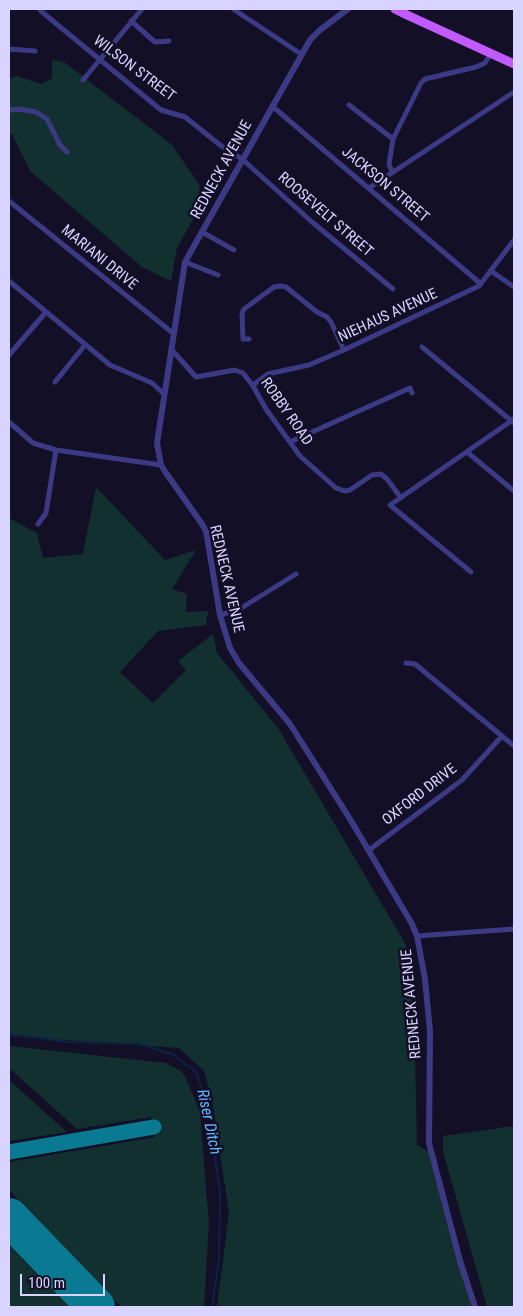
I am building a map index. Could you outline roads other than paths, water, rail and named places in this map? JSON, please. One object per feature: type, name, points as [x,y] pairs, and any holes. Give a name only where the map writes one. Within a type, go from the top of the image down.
[{"type":"main road","points":[[395,9],[406,16],[514,64]]},
{"type":"street","name":"WILSON STREET","points":[[40,9],[160,110],[185,117],[220,146],[242,159]]},
{"type":"street","points":[[82,80],[142,9]]},
{"type":"street","points":[[233,9],[301,54]]},
{"type":"street","name":"REDNECK AVENUE","points":[[348,9],[310,40],[185,262],[157,435],[158,453],[161,465],[206,531],[220,615],[226,640],[234,656],[290,724],[369,850],[417,936],[425,979],[430,1031],[428,1143],[455,1245],[475,1307]]},
{"type":"street","points":[[131,21],[155,42],[168,41]]},
{"type":"street","points":[[9,49],[35,51]]},
{"type":"street","points":[[392,172],[388,164],[393,139],[421,83],[425,79],[476,68],[485,63],[491,54]]},
{"type":"street","points":[[369,188],[514,92]]},
{"type":"street","points":[[349,105],[393,139]]},
{"type":"street","name":"JACKSON STREET","points":[[272,106],[481,284]]},
{"type":"street","points":[[9,110],[19,109],[36,112],[47,119],[60,145],[67,152]]},
{"type":"street","name":"ROOSEVELT STREET","points":[[242,159],[312,222],[393,289]]},
{"type":"street","name":"MARIANI DRIVE","points":[[9,201],[174,334]]},
{"type":"street","points":[[202,232],[234,250]]},
{"type":"street","name":"NIEHAUS AVENUE","points":[[252,385],[268,374],[309,365],[344,350],[479,286],[514,240]]},
{"type":"street","points":[[185,262],[218,275]]},
{"type":"street","points":[[491,271],[514,287]]},
{"type":"street","points":[[9,281],[110,365],[152,383],[164,394]]},
{"type":"street","points":[[249,339],[242,339],[242,314],[244,309],[274,287],[281,286],[286,287],[317,312],[327,317],[344,350]]},
{"type":"street","points":[[9,355],[46,312]]},
{"type":"street","points":[[55,382],[85,345]]},
{"type":"street","points":[[422,347],[513,421],[390,505],[471,572]]},
{"type":"street","name":"ROBBY ROAD","points":[[171,349],[196,377],[235,370],[243,373],[266,410],[300,456],[336,488],[350,490],[372,475],[381,474],[388,480],[400,498]]},
{"type":"street","points":[[290,442],[410,388],[412,393]]},
{"type":"street","points":[[9,422],[33,443],[56,450],[161,465]]},
{"type":"street","points":[[38,524],[46,513],[56,450]]},
{"type":"street","points":[[467,452],[514,491]]},
{"type":"street","points":[[220,615],[238,610],[296,574]]},
{"type":"street","points":[[406,663],[415,664],[514,746]]},
{"type":"street","name":"OXFORD DRIVE","points":[[369,850],[462,780],[502,736]]},
{"type":"street","points":[[417,936],[514,929]]},
{"type":"waterway","name":"Riser Ditch","points":[[9,1034],[68,1042],[140,1044],[172,1054],[196,1072],[207,1103],[220,1191],[219,1259],[212,1307]]}]
